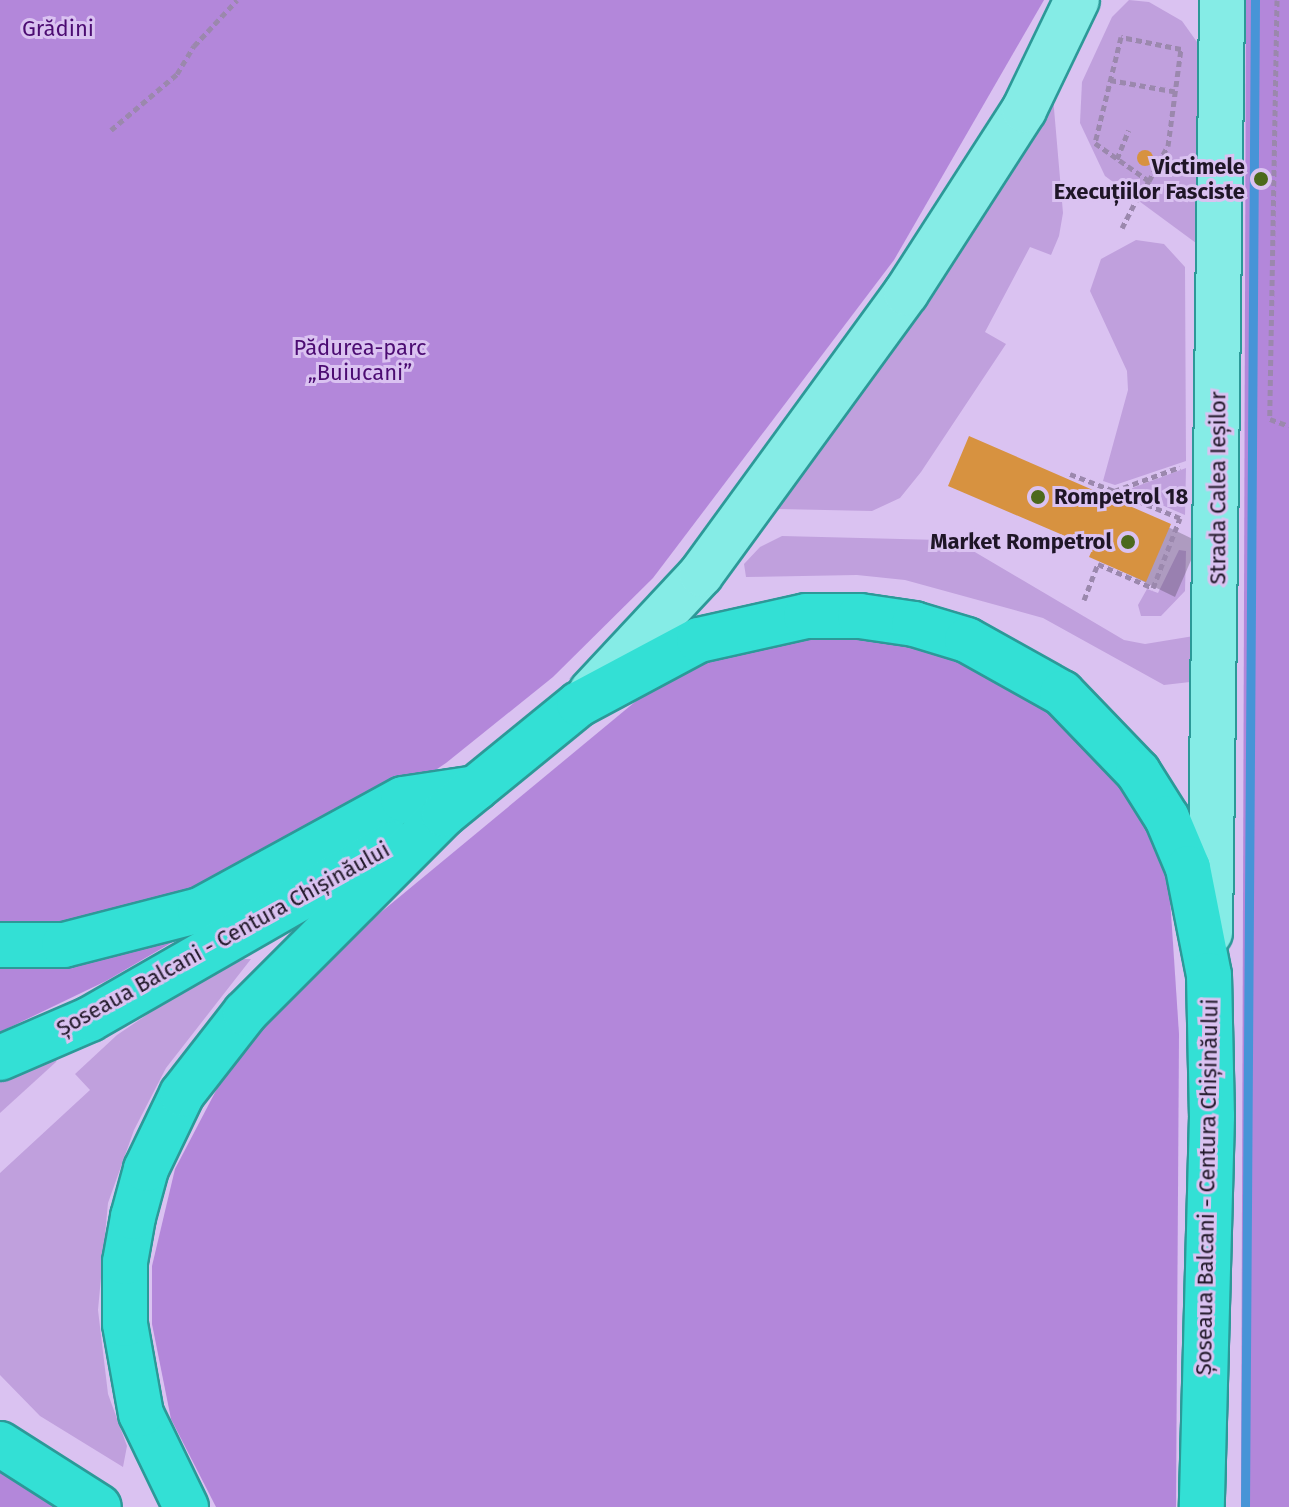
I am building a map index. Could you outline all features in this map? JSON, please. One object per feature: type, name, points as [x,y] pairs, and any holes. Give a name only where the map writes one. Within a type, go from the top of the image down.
[{"type":"highway","name":"Șoseaua Balcani - Centura Chișinăului","points":[[186,1507],[141,1414],[125,1324],[125,1262],[146,1169],[182,1094],[245,1013],[460,801],[579,704],[699,640],[751,624],[806,616],[860,616],[967,640],[1062,693],[1138,772],[1167,818],[1188,868],[1209,975],[1212,1116],[1202,1507]]},
{"type":"highway","points":[[0,945],[64,945],[200,910],[403,799],[460,801]]},
{"type":"highway","name":"Șoseaua Balcani - Centura Chișinăului","points":[[0,1058],[90,1019],[460,801]]},
{"type":"highway","points":[[0,1444],[99,1507]]},
{"type":"main road","points":[[579,704],[701,574],[906,293],[1024,110],[1077,0]]},
{"type":"main road","name":"Strada Calea Ieșilor","points":[[1209,975],[1222,0]]},
{"type":"path","points":[[111,130],[177,74],[194,46],[237,0]]},
{"type":"path","points":[[1277,0],[1270,419],[1289,426]]},
{"type":"path","points":[[1122,228],[1149,181],[1168,146],[1178,92],[1181,49],[1121,37],[1095,143],[1149,181]]},
{"type":"path","points":[[1110,80],[1178,92]]},
{"type":"path","points":[[1117,159],[1129,130]]},
{"type":"path","points":[[1114,491],[1218,452]]},
{"type":"path","points":[[1070,474],[1180,518],[1153,588],[1098,564],[1084,600]]},
{"type":"shaded area","points":[[1129,0],[1149,2],[1182,21],[1197,42],[1203,64],[1196,243],[1105,176],[1080,123],[1082,82],[1112,17]]},
{"type":"shaded area","points":[[1053,97],[1063,213],[1059,236],[1051,255],[1030,247],[985,332],[1006,344],[921,472],[900,498],[872,511],[778,509],[774,503]]},
{"type":"shaded area","points":[[1136,240],[1164,244],[1185,267],[1186,461],[1115,485],[1103,481],[1128,390],[1127,371],[1090,291],[1101,259]]},
{"type":"shaded area","points":[[1186,468],[1185,515],[1127,490]]},
{"type":"shaded area","points":[[782,536],[940,540],[963,545],[1124,640],[1145,644],[1200,635],[1196,676],[1190,682],[1164,685],[1043,618],[905,580],[857,575],[746,577],[744,564],[760,547]]},
{"type":"shaded area","points":[[1179,550],[1186,551],[1185,591],[1161,616],[1141,616],[1138,605],[1147,589],[1158,593]]},
{"type":"shaded area","points":[[239,959],[251,959],[166,1068],[134,1130],[108,1203],[98,1310],[108,1394],[127,1446],[123,1467],[40,1416],[0,1375],[0,1173],[90,1090],[75,1074],[117,1035],[207,974]]},
{"type":"shaded area","points":[[58,1056],[56,1062],[0,1113],[0,1078]]},
{"type":"green space","name":"Pădurea-parc „Buiucani”","points":[[0,0],[1044,0],[894,260],[653,578],[553,677],[446,763],[224,912],[106,981],[0,1032]]},
{"type":"green space","points":[[1246,0],[1289,0],[1289,1507],[1241,1507]]},
{"type":"green space","points":[[821,635],[867,635],[928,646],[1031,694],[1073,728],[1141,806],[1158,846],[1170,898],[1179,1034],[1176,1507],[216,1507],[171,1419],[152,1324],[152,1266],[175,1169],[221,1081],[278,1010],[380,913],[653,687],[711,658]]},
{"type":"green space","points":[[0,1468],[59,1507],[0,1507]]},
{"type":"building","points":[[1142,150],[1148,150],[1153,158],[1151,164],[1142,166],[1137,161],[1137,155]]},
{"type":"building","points":[[969,436],[1171,524],[1146,582],[1089,557],[1093,548],[948,486]]},
{"type":"waterway","points":[[1245,1507],[1255,0]]},
{"type":"place","name":"Victimele Execuțiilor Fasciste","points":[[1261,179]]},
{"type":"place","name":"Rompetrol 18","points":[[1038,497]]},
{"type":"place","name":"Market Rompetrol","points":[[1128,542]]},
{"type":"park label","name":"Grădini","points":[[58,29]]}]
